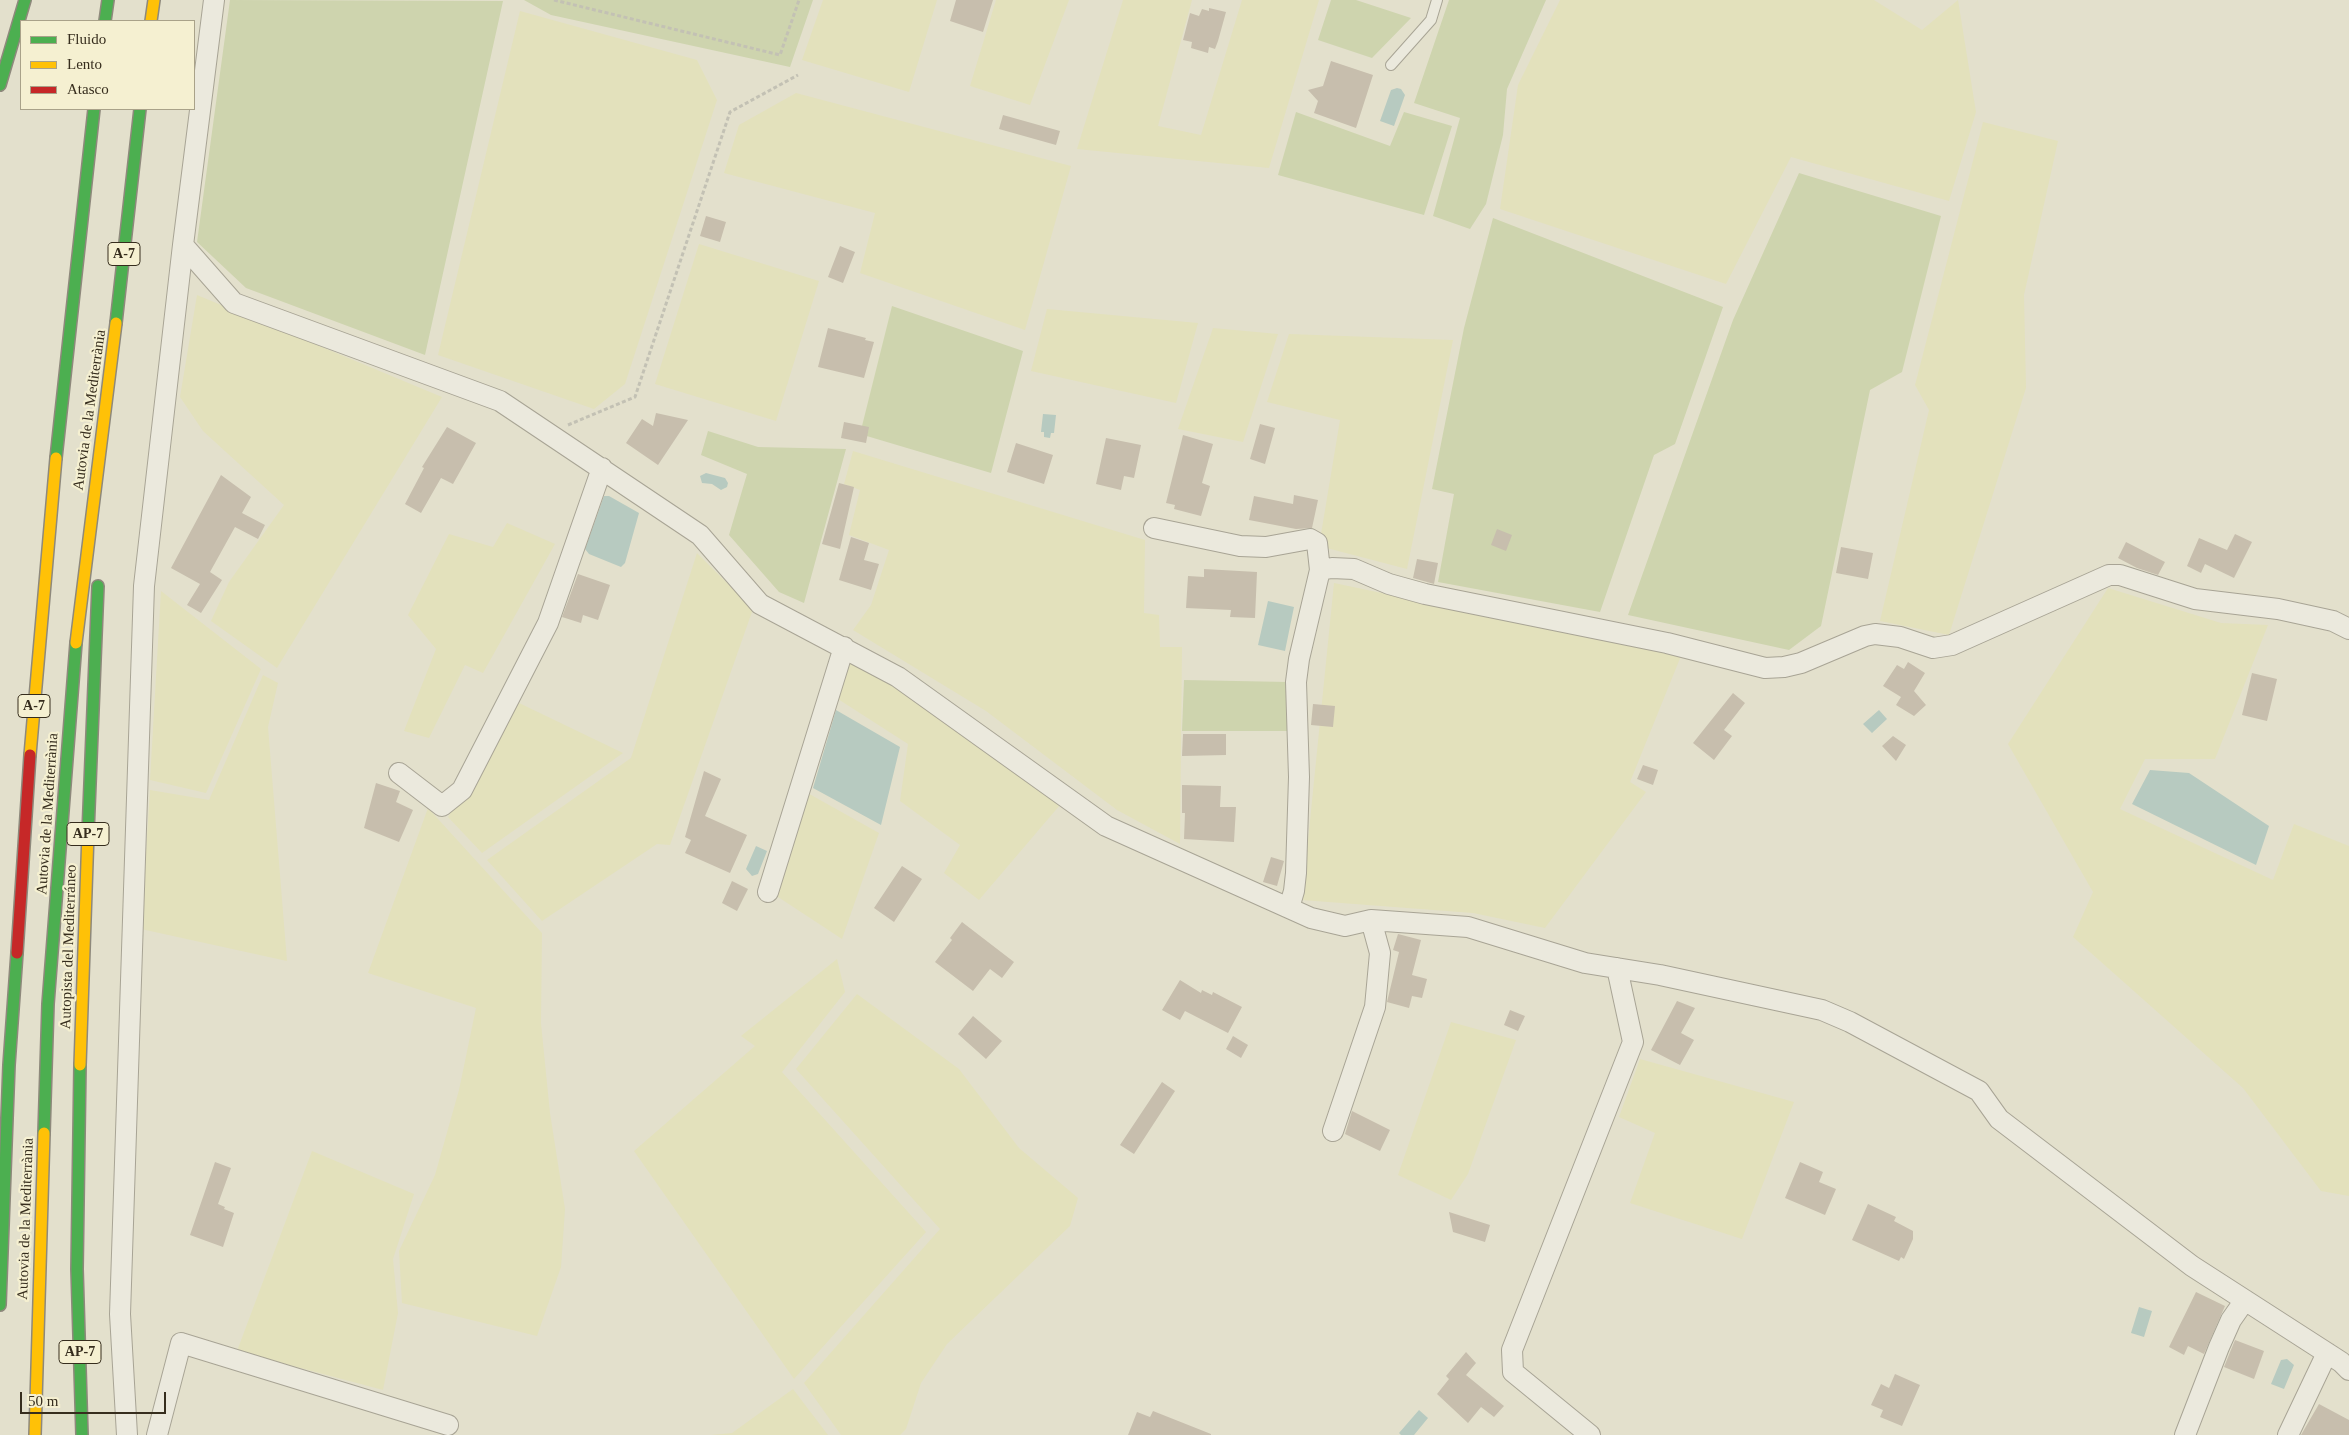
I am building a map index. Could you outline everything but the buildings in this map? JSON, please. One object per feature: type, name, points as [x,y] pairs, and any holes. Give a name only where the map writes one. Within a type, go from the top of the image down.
[{"type":"highway","points":[[0,85],[25,0]]},
{"type":"highway","points":[[105,20],[108,0]]},
{"type":"highway","points":[[151,20],[154,0]]},
{"type":"highway","name":"Autovia de la Mediterrània","points":[[0,1305],[9,1064],[30,751],[58,432],[94,110]]},
{"type":"highway","name":"Autovia de la Mediterrània","points":[[35,1435],[48,1004],[78,617],[108,400],[140,110]]},
{"type":"highway","points":[[100,547],[108,400]]},
{"type":"highway","name":"Autopista del Mediterráneo","points":[[82,1435],[77,1269],[80,1040],[99,577]]},
{"type":"street","points":[[127,1435],[120,1314],[144,586],[182,245],[214,0]]},
{"type":"street","points":[[182,245],[234,302],[500,401],[700,535],[760,604],[898,677],[1106,826],[1289,908],[1330,924],[1345,926],[1370,920],[1468,927],[1585,963],[1822,1010],[1859,1027],[1979,1091],[1999,1120],[2192,1266],[2327,1353],[2349,1370]]},
{"type":"street","points":[[399,772],[442,806],[462,790],[548,623],[602,468]]},
{"type":"street","points":[[1154,528],[1240,546],[1266,547],[1310,539],[1317,544],[1320,570],[1299,659],[1296,682],[1299,777],[1296,873],[1294,891],[1289,908]]},
{"type":"street","points":[[1320,570],[1332,568],[1354,569],[1388,584],[1425,594],[1667,643],[1765,668],[1784,667],[1802,663],[1865,636],[1876,634],[1894,635],[1933,648],[1952,645],[2109,575],[2120,575],[2195,600],[2278,609],[2333,621],[2349,629]]},
{"type":"street","points":[[768,892],[844,647]]},
{"type":"street","points":[[1333,1131],[1375,1007],[1380,953],[1370,920]]},
{"type":"street","points":[[1590,1435],[1513,1372],[1512,1350],[1633,1042],[1617,968]]},
{"type":"street","points":[[2185,1435],[2231,1320],[2245,1300]]},
{"type":"street","points":[[157,1435],[181,1343],[448,1425]]},
{"type":"street","points":[[2288,1435],[2327,1353]]},
{"type":"lane","points":[[1391,65],[1431,20],[1437,0]]},
{"type":"path","points":[[554,0],[780,55],[799,0]]},
{"type":"path","points":[[549,433],[635,397],[730,112],[798,76]]},
{"type":"shaded area","points":[[823,0],[937,0],[909,92],[802,60]]},
{"type":"shaded area","points":[[996,0],[1069,0],[1030,105],[970,86]]},
{"type":"shaded area","points":[[1123,0],[1192,0],[1158,126],[1201,135],[1242,0],[1319,0],[1269,168],[1077,149]]},
{"type":"shaded area","points":[[1560,0],[1874,0],[1922,30],[1958,0],[1976,112],[1949,201],[1791,157],[1726,284],[1500,209],[1518,85]]},
{"type":"shaded area","points":[[520,11],[697,60],[717,100],[625,384],[594,409],[438,355]]},
{"type":"shaded area","points":[[1401,89],[1405,95],[1394,126],[1380,121],[1391,90]]},
{"type":"shaded area","points":[[796,93],[1071,166],[1025,330],[860,273],[875,213],[724,173],[739,125]]},
{"type":"shaded area","points":[[1983,122],[2058,141],[2024,295],[2026,388],[1949,635],[1880,621],[1929,410],[1915,385]]},
{"type":"shaded area","points":[[699,244],[819,281],[776,421],[655,384]]},
{"type":"shaded area","points":[[197,295],[442,397],[277,668],[211,621],[229,582],[284,505],[203,431],[180,397]]},
{"type":"shaded area","points":[[1047,309],[1198,323],[1176,403],[1031,371]]},
{"type":"shaded area","points":[[1213,328],[1278,334],[1243,442],[1178,429]]},
{"type":"shaded area","points":[[1289,334],[1453,340],[1407,569],[1319,546],[1340,420],[1267,402]]},
{"type":"shaded area","points":[[1043,414],[1056,415],[1054,433],[1051,433],[1050,438],[1044,437],[1044,432],[1041,432]]},
{"type":"shaded area","points":[[853,451],[1145,540],[1144,613],[1159,615],[1160,647],[1182,647],[1180,844],[1117,810],[986,711],[853,630],[871,605],[889,550],[849,535],[860,490],[844,484]]},
{"type":"shaded area","points":[[706,473],[725,478],[728,483],[727,487],[721,490],[712,484],[702,483],[700,476]]},
{"type":"shaded area","points":[[604,496],[609,496],[639,513],[625,563],[621,567],[589,554],[585,549]]},
{"type":"shaded area","points":[[507,523],[555,544],[483,673],[465,665],[429,738],[404,731],[436,649],[408,615],[449,534],[493,547]]},
{"type":"shaded area","points":[[697,553],[753,609],[670,845],[657,844],[542,921],[487,860],[631,758]]},
{"type":"shaded area","points":[[1334,583],[1681,656],[1630,782],[1646,792],[1545,928],[1473,913],[1302,900]]},
{"type":"shaded area","points":[[2108,588],[2221,623],[2268,625],[2215,759],[2145,759],[2120,809],[2273,880],[2294,824],[2349,846],[2349,1196],[2321,1191],[2243,1088],[2073,937],[2093,892],[2008,744]]},
{"type":"shaded area","points":[[161,591],[261,669],[206,793],[150,780]]},
{"type":"shaded area","points":[[1268,601],[1294,607],[1285,651],[1258,645]]},
{"type":"shaded area","points":[[849,656],[913,697],[1060,805],[979,900],[944,873],[960,845],[900,801],[908,744],[838,699]]},
{"type":"shaded area","points":[[263,675],[278,683],[268,727],[287,961],[141,929],[150,790],[209,800]]},
{"type":"shaded area","points":[[517,702],[623,753],[482,853],[448,817]]},
{"type":"shaded area","points":[[836,710],[900,747],[881,825],[813,788]]},
{"type":"shaded area","points":[[1879,710],[1887,719],[1872,733],[1863,724]]},
{"type":"shaded area","points":[[2150,770],[2189,773],[2269,826],[2256,865],[2132,804]]},
{"type":"shaded area","points":[[804,791],[879,833],[842,939],[775,895]]},
{"type":"shaded area","points":[[428,808],[542,933],[541,1023],[550,1113],[565,1209],[561,1267],[537,1336],[402,1303],[399,1251],[435,1175],[459,1090],[476,1008],[368,973]]},
{"type":"shaded area","points":[[756,846],[767,851],[758,874],[752,876],[746,869]]},
{"type":"shaded area","points":[[837,959],[845,992],[782,1072],[926,1232],[794,1379],[634,1151],[755,1046],[741,1036]]},
{"type":"shaded area","points":[[857,994],[959,1069],[1019,1148],[1078,1198],[1070,1226],[947,1344],[921,1383],[906,1429],[900,1435],[841,1435],[804,1383],[940,1229],[796,1069]]},
{"type":"shaded area","points":[[1451,1022],[1516,1040],[1468,1174],[1451,1200],[1398,1175]]},
{"type":"shaded area","points":[[1640,1059],[1794,1102],[1742,1239],[1630,1203],[1655,1133],[1619,1117]]},
{"type":"shaded area","points":[[312,1151],[414,1194],[393,1259],[398,1313],[383,1390],[237,1351]]},
{"type":"shaded area","points":[[2139,1307],[2152,1311],[2144,1337],[2131,1333]]},
{"type":"shaded area","points":[[2287,1359],[2294,1365],[2284,1389],[2271,1384],[2281,1360]]},
{"type":"shaded area","points":[[793,1389],[828,1435],[711,1435],[732,1433]]},
{"type":"shaded area","points":[[1419,1410],[1428,1418],[1414,1435],[1401,1435],[1399,1433]]},
{"type":"green space","points":[[230,0],[503,1],[425,355],[246,288],[197,242]]},
{"type":"green space","points":[[524,0],[813,0],[790,67],[551,15]]},
{"type":"green space","points":[[1331,0],[1356,0],[1411,18],[1372,58],[1318,40]]},
{"type":"green space","points":[[1449,0],[1546,0],[1507,89],[1503,135],[1486,204],[1470,229],[1433,216],[1460,118],[1414,103]]},
{"type":"green space","points":[[1296,112],[1390,146],[1404,112],[1452,126],[1424,215],[1278,175]]},
{"type":"green space","points":[[1799,173],[1941,216],[1902,372],[1870,390],[1821,626],[1789,650],[1628,615],[1733,320]]},
{"type":"green space","points":[[1493,218],[1723,307],[1675,444],[1654,455],[1600,612],[1438,582],[1454,494],[1432,489],[1464,328]]},
{"type":"green space","points":[[892,306],[1023,351],[991,473],[860,434]]},
{"type":"green space","points":[[708,431],[758,447],[846,449],[804,603],[779,592],[729,535],[747,474],[701,455]]},
{"type":"green space","points":[[1184,680],[1288,682],[1289,731],[1182,731]]},
{"type":"traffic: fast","points":[[0,85],[25,0]]},
{"type":"traffic: fast","points":[[105,20],[108,0]]},
{"type":"traffic: fast","points":[[56,458],[94,110]]},
{"type":"traffic: fast","points":[[116,323],[140,110]]},
{"type":"traffic: fast","points":[[88,833],[98,586]]},
{"type":"traffic: fast","points":[[44,1133],[48,1004],[76,643]]},
{"type":"traffic: fast","points":[[0,1305],[9,1065],[17,953]]},
{"type":"traffic: fast","points":[[80,1065],[77,1269],[82,1435]]},
{"type":"traffic: slow","points":[[151,20],[154,0]]},
{"type":"traffic: slow","points":[[76,643],[116,323]]},
{"type":"traffic: slow","points":[[30,755],[56,458]]},
{"type":"traffic: slow","points":[[80,1065],[88,833]]},
{"type":"traffic: slow","points":[[35,1435],[44,1133]]},
{"type":"traffic: jam","points":[[17,953],[30,755]]}]
